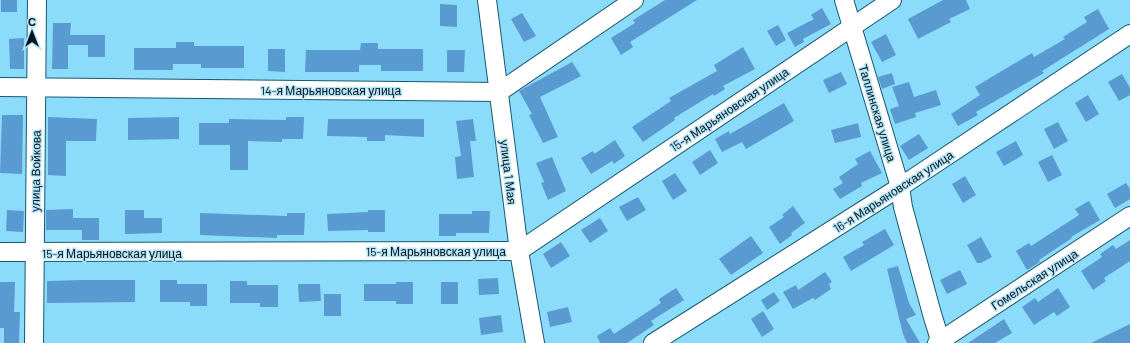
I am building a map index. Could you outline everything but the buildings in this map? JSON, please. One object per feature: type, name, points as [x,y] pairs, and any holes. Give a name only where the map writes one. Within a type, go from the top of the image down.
[{"type":"street","name":"улица Войкова","points":[[34,343],[33,254],[37,0]]},
{"type":"street","name":"улица 1 Мая","points":[[487,0],[519,251],[535,343]]},
{"type":"street","points":[[499,92],[634,0]]},
{"type":"street","name":"Таллинская улица","points":[[844,0],[900,187],[905,214],[940,342]]},
{"type":"street","name":"15-я Марьяновская улица","points":[[0,252],[33,254],[519,251],[892,0]]},
{"type":"street","name":"16-я Марьяновская улица","points":[[653,343],[900,187],[1130,34]]},
{"type":"street","name":"14-я Марьяновская улица","points":[[0,87],[499,92]]},
{"type":"street","name":"Гомельская улица","points":[[940,342],[1130,216]]}]
